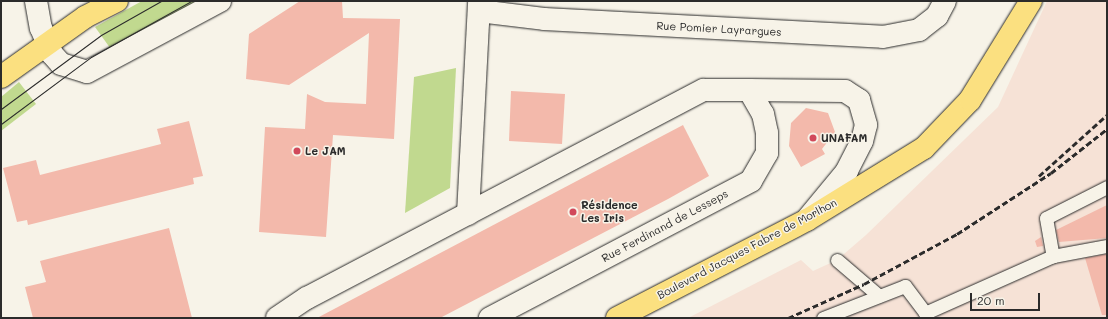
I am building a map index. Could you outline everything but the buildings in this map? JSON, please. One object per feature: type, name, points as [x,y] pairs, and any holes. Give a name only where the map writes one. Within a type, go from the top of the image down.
[{"type":"main road","points":[[1,77],[46,43],[116,1]]},
{"type":"main road","name":"Boulevard Jacques Fabre de Morlhon","points":[[617,318],[806,220],[924,148],[949,125],[997,62],[1031,1]]},
{"type":"street","points":[[36,1],[46,43],[61,64],[93,71],[220,1]]},
{"type":"street","name":"Rue Pomier Layrargues","points":[[479,6],[544,20],[882,37],[919,30],[937,16],[945,1]]},
{"type":"street","points":[[468,214],[479,6]]},
{"type":"street","points":[[278,318],[284,311],[704,90],[845,92],[859,100],[866,125],[862,141],[847,171],[806,220]]},
{"type":"street","name":"Rue Ferdinand de Lesseps","points":[[490,318],[751,182],[767,153],[767,133],[763,114],[748,90]]},
{"type":"lane","points":[[1054,256],[1046,218],[1107,187]]},
{"type":"lane","points":[[823,318],[905,286],[925,312],[1054,256],[1107,246]]},
{"type":"lane","points":[[838,260],[879,296]]},
{"type":"shaded area","points":[[1047,1],[1107,1],[1107,318],[688,318],[801,260],[813,271],[837,260],[866,235],[998,107]]},
{"type":"green space","points":[[142,1],[207,1],[113,52],[95,27]]},
{"type":"green space","points":[[456,68],[450,188],[405,213],[414,77]]},
{"type":"green space","points":[[19,82],[36,104],[1,131],[1,97]]},
{"type":"tram line","points":[[1,109],[101,35],[161,1]]},
{"type":"tram line","points":[[1,124],[91,57],[191,1]]},
{"type":"railway","points":[[1039,176],[1107,115]]},
{"type":"railway","points":[[788,318],[864,284],[957,234],[1051,173],[1107,129]]},
{"type":"place","name":"UNAFAM","points":[[813,138]]},
{"type":"place","name":"Le JAM","points":[[297,151]]},
{"type":"place","name":"Résidence Les Iris","points":[[573,212]]}]
